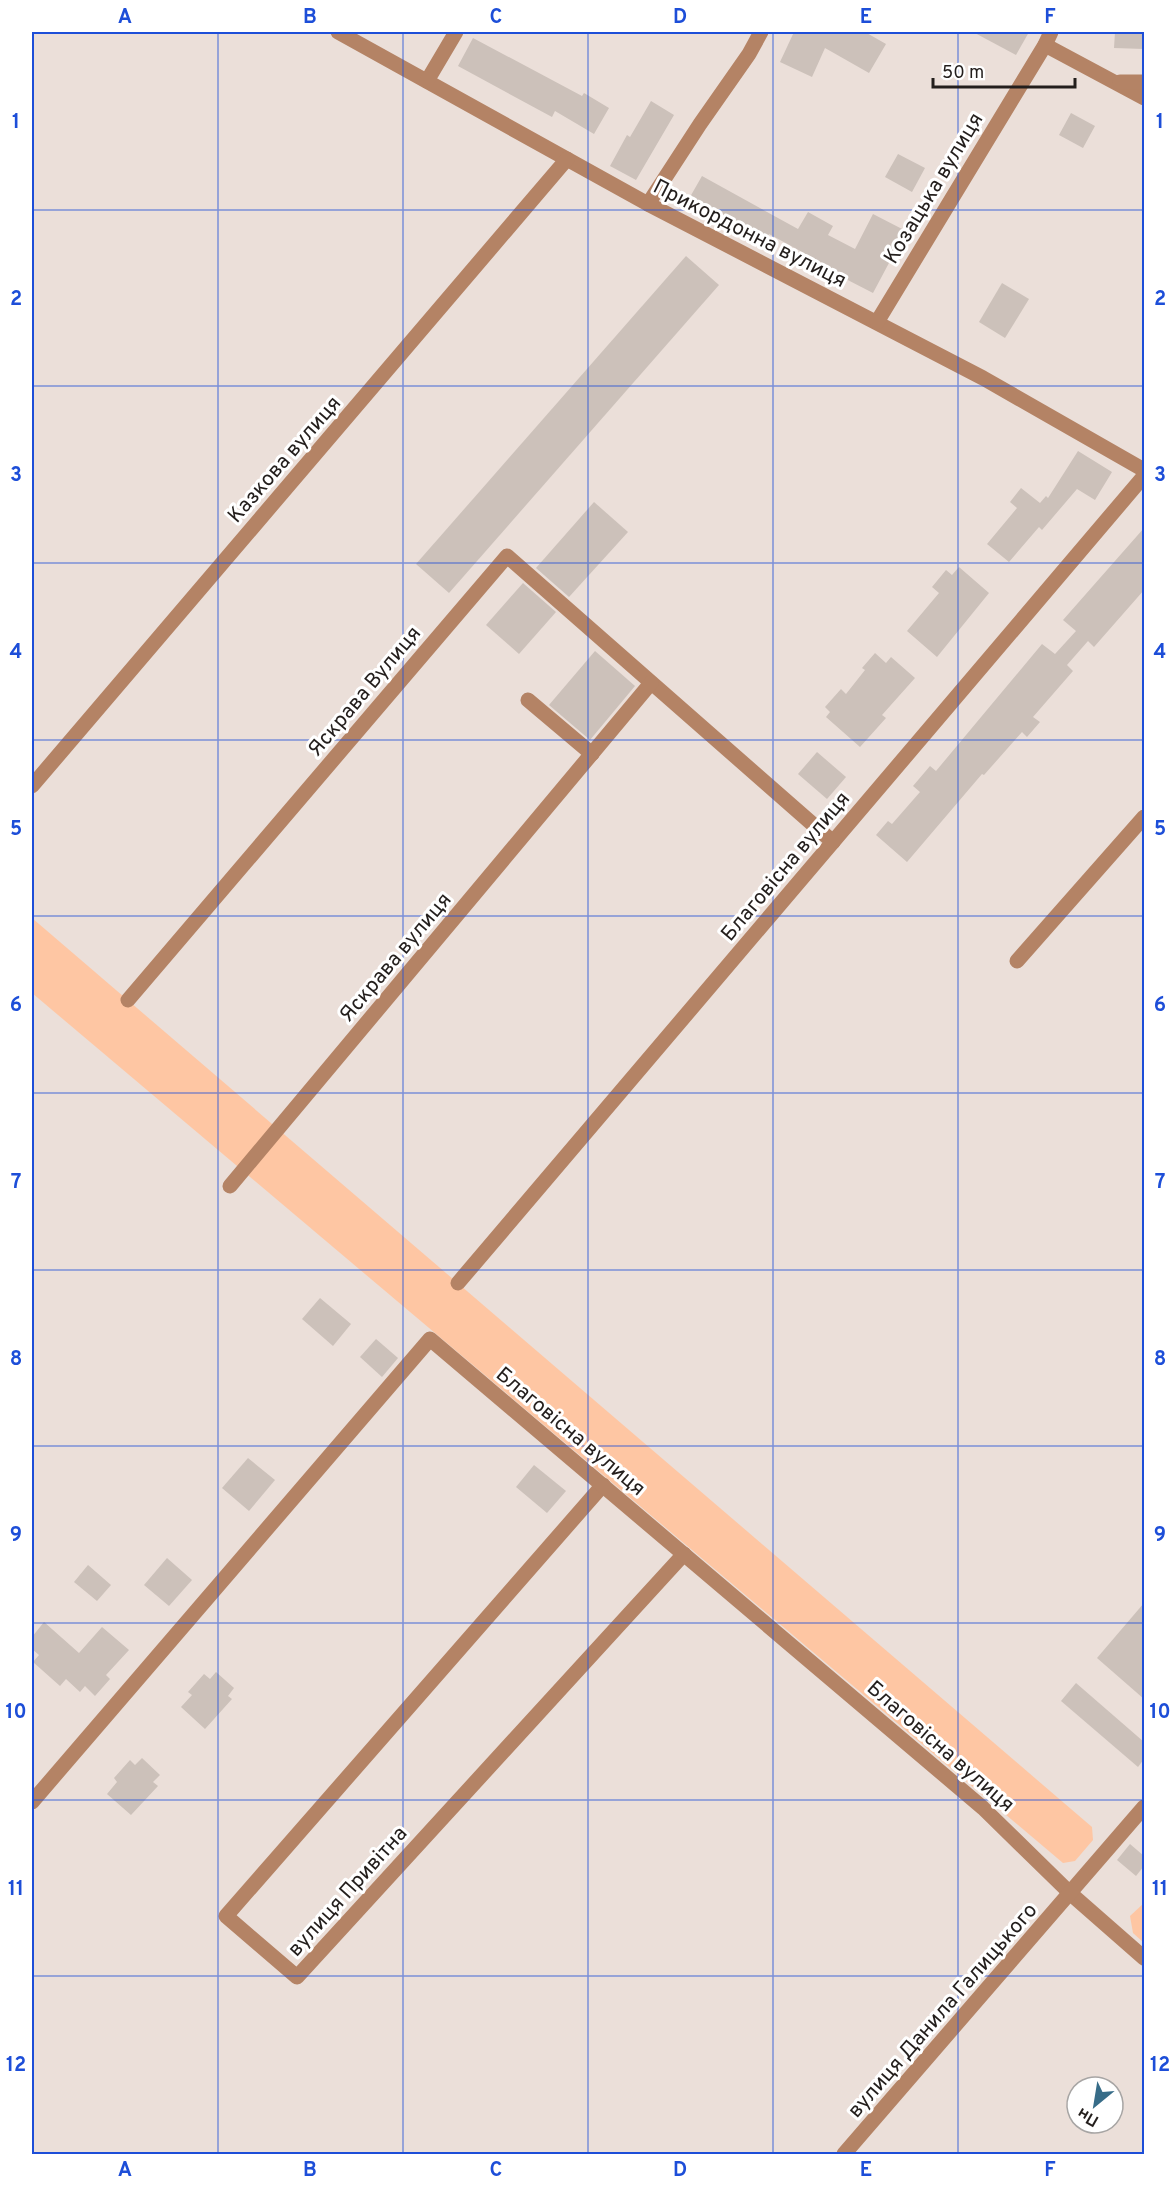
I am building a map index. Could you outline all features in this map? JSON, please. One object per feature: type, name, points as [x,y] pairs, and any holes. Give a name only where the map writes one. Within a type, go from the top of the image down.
[{"type":"street","name":"Прикордонна вулиця","points":[[338,32],[648,204],[983,378],[1144,470]]},
{"type":"street","points":[[427,81],[456,32]]},
{"type":"street","points":[[648,204],[749,54],[761,32]]},
{"type":"street","name":"Козацька вулиця","points":[[877,322],[1048,38],[1144,98]]},
{"type":"street","points":[[1117,82],[1144,82]]},
{"type":"street","name":"Казкова вулиця","points":[[32,786],[567,159]]},
{"type":"street","name":"Благовісна вулиця","points":[[458,1283],[1144,476]]},
{"type":"street","name":"Яскрава Вулиця","points":[[128,1000],[507,555],[651,683]]},
{"type":"street","points":[[651,683],[833,842]]},
{"type":"street","name":"Яскрава вулиця","points":[[231,1186],[651,683]]},
{"type":"street","points":[[528,700],[592,754]]},
{"type":"street","points":[[1017,961],[1144,817]]},
{"type":"street","name":"Благовісна вулиця","points":[[32,1802],[430,1339],[983,1808],[1071,1894],[1144,1958]]},
{"type":"street","name":"вулиця Привітна","points":[[603,1485],[226,1916],[297,1977],[684,1554]]},
{"type":"street","name":"вулиця Данила Галицького","points":[[844,2154],[1144,1807]]},
{"type":"shaded area","points":[[32,918],[1092,1827],[1093,1840],[1075,1861],[1063,1863],[32,993]]},
{"type":"shaded area","points":[[1144,1903],[1144,1943],[1133,1933],[1130,1916]]},
{"type":"building","points":[[794,32],[865,32],[886,44],[869,73],[825,48],[812,77],[780,62]]},
{"type":"building","points":[[973,32],[1029,32],[1016,55]]},
{"type":"building","points":[[1115,32],[1144,32],[1144,49],[1114,48]]},
{"type":"building","points":[[473,38],[582,96],[584,93],[609,108],[594,134],[555,111],[552,117],[458,66]]},
{"type":"building","points":[[651,101],[674,115],[636,180],[610,166],[627,135],[630,137]]},
{"type":"building","points":[[1071,113],[1095,126],[1083,148],[1059,135]]},
{"type":"building","points":[[898,154],[925,168],[912,192],[885,177]]},
{"type":"building","points":[[702,176],[798,229],[808,212],[833,226],[828,235],[855,249],[873,214],[906,231],[873,293],[769,234],[767,238],[690,197]]},
{"type":"building","points":[[686,256],[719,285],[449,593],[416,564]]},
{"type":"building","points":[[1002,283],[1029,299],[1005,338],[979,322]]},
{"type":"building","points":[[1078,451],[1112,472],[1095,500],[1077,489],[1042,530],[1039,527],[1009,562],[987,544],[1017,508],[1010,502],[1021,488],[1040,503],[1046,496],[1048,498]]},
{"type":"building","points":[[594,502],[628,532],[569,597],[536,568]]},
{"type":"building","points":[[1144,528],[1144,590],[1094,647],[1088,641],[1067,665],[1073,671],[1033,717],[1040,722],[1027,737],[1022,732],[984,775],[982,774],[907,862],[876,835],[888,821],[892,824],[920,792],[913,786],[930,766],[936,771],[1042,644],[1055,654],[1076,631],[1063,620]]},
{"type":"building","points":[[959,567],[989,593],[937,657],[907,631],[939,593],[932,587],[946,570],[952,575]]},
{"type":"building","points":[[523,583],[556,612],[519,654],[486,625]]},
{"type":"building","points":[[595,651],[635,686],[590,740],[549,705]]},
{"type":"building","points":[[875,653],[886,663],[891,657],[915,678],[882,715],[886,718],[860,747],[826,717],[830,712],[825,707],[841,689],[846,694],[865,670],[862,668]]},
{"type":"building","points":[[817,752],[846,777],[827,799],[798,774]]},
{"type":"building","points":[[320,1298],[351,1324],[333,1346],[302,1319]]},
{"type":"building","points":[[376,1339],[398,1358],[382,1377],[360,1357]]},
{"type":"building","points":[[248,1458],[275,1480],[249,1511],[222,1488]]},
{"type":"building","points":[[534,1465],[566,1491],[547,1513],[516,1487]]},
{"type":"building","points":[[167,1558],[192,1580],[169,1606],[144,1585]]},
{"type":"building","points":[[88,1565],[111,1585],[97,1601],[74,1582]]},
{"type":"building","points":[[1144,1603],[1144,1699],[1097,1658]]},
{"type":"building","points":[[44,1622],[79,1653],[102,1627],[129,1650],[106,1675],[110,1679],[95,1696],[85,1686],[80,1692],[66,1679],[60,1686],[33,1662],[39,1655],[32,1649],[32,1637]]},
{"type":"building","points":[[216,1672],[234,1688],[228,1696],[232,1699],[205,1729],[181,1707],[192,1695],[188,1692],[204,1674],[210,1679]]},
{"type":"building","points":[[1076,1683],[1144,1742],[1144,1759],[1138,1767],[1061,1701]]},
{"type":"building","points":[[142,1758],[160,1775],[153,1782],[158,1786],[131,1815],[107,1794],[117,1782],[114,1778],[130,1760],[135,1765]]},
{"type":"building","points":[[1130,1844],[1144,1856],[1144,1866],[1136,1876],[1117,1860]]}]
